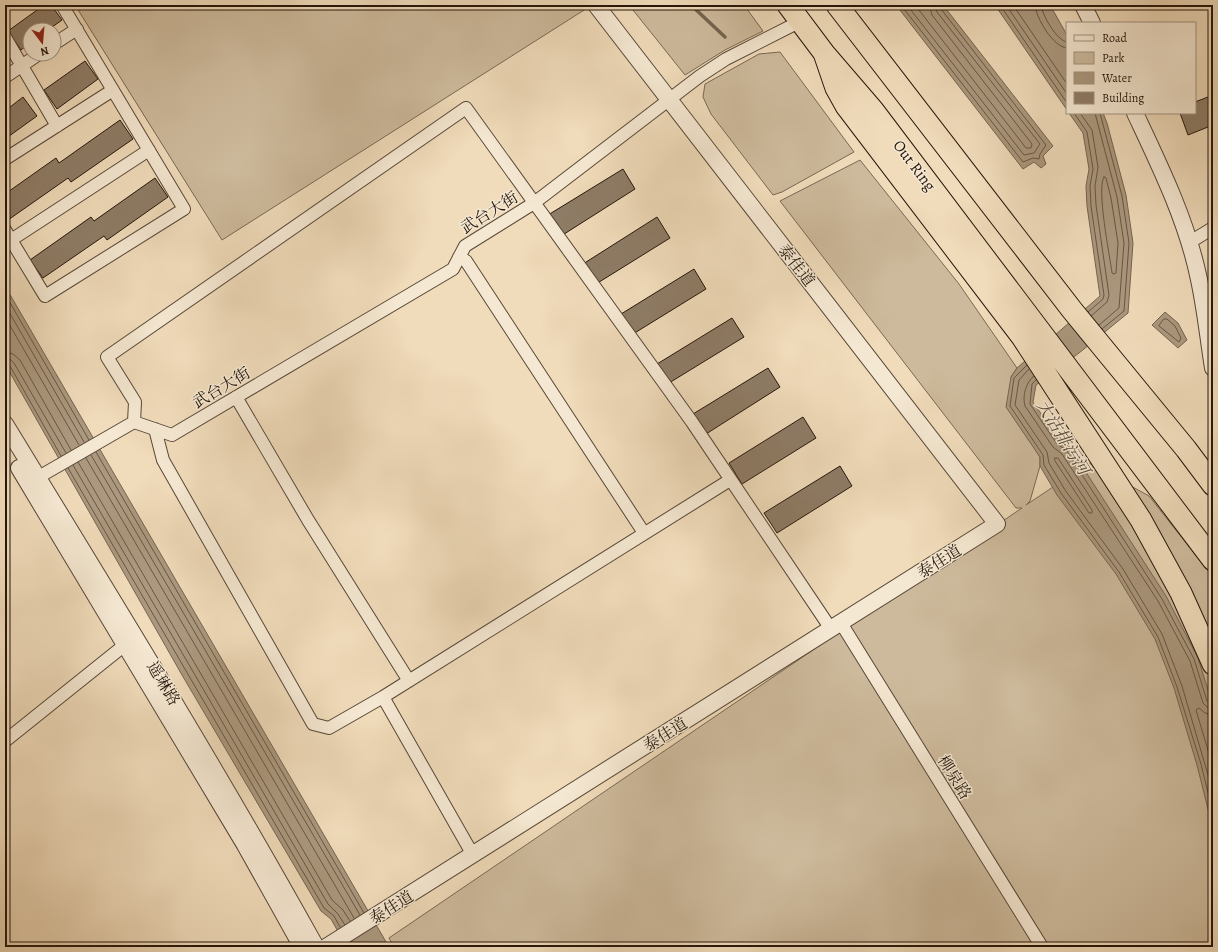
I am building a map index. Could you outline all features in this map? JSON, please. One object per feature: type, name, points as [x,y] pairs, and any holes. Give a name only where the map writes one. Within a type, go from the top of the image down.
[{"type":"highway","name":"Out Ring","points":[[788,5],[824,53],[873,110],[1030,332]]},
{"type":"highway","points":[[837,5],[1072,310],[1186,449],[1213,485]]},
{"type":"highway","points":[[1030,332],[1213,560]]},
{"type":"highway","points":[[1030,332],[1141,520],[1181,593],[1213,664]]},
{"type":"street","points":[[62,5],[77,29],[113,90],[149,150],[184,209],[45,296],[8,235],[149,150]]},
{"type":"street","name":"泰佳道","points":[[324,946],[378,915],[997,524],[596,5]]},
{"type":"street","points":[[1083,5],[1092,22]]},
{"type":"street","name":"武台大街","points":[[134,422],[172,434],[453,269],[465,246],[534,203],[669,99],[726,59],[801,21]]},
{"type":"street","points":[[62,39],[77,29]]},
{"type":"street","points":[[5,38],[57,126]]},
{"type":"street","points":[[5,77],[28,62]]},
{"type":"street","points":[[5,160],[113,90]]},
{"type":"street","name":"柳泉路","points":[[134,422],[135,402],[107,357],[466,108],[692,422],[730,480],[836,626],[1042,947]]},
{"type":"street","points":[[1135,114],[1159,163],[1190,242],[1198,275],[1213,368]]},
{"type":"street","points":[[1190,242],[1213,228]]},
{"type":"street","points":[[459,257],[466,261],[644,533]]},
{"type":"street","points":[[236,397],[308,520],[409,681]]},
{"type":"street","points":[[33,480],[134,422]]},
{"type":"street","name":"遥琳路","points":[[5,424],[33,480],[130,640],[271,866],[324,946]]},
{"type":"street","points":[[155,429],[163,460],[314,724],[329,728],[384,697],[730,480]]},
{"type":"street","name":"遥琳路","points":[[5,444],[33,480]]},
{"type":"street","points":[[5,741],[130,640]]},
{"type":"street","name":"遥琳路","points":[[130,640],[302,947]]},
{"type":"street","points":[[384,697],[473,855]]},
{"type":"green space","points":[[75,5],[592,5],[222,240]]},
{"type":"green space","points":[[629,5],[744,5],[763,31],[725,50],[685,75]]},
{"type":"green space","points":[[780,52],[854,152],[782,192],[773,195],[711,114],[703,97],[705,84],[759,54]]},
{"type":"green space","points":[[860,160],[959,284],[1017,368],[1011,377],[1025,433],[1040,457],[1040,466],[1030,501],[1026,505],[1089,463],[1149,496],[1213,577],[1213,947],[394,947],[389,938],[1022,508],[1016,508],[780,201]]},
{"type":"water","points":[[896,5],[943,5],[1053,146],[1043,156],[1046,164],[1041,168],[1034,162],[1023,169]]},
{"type":"water","points":[[995,5],[1050,5],[1066,33],[1066,109]]},
{"type":"water","points":[[1070,114],[1103,114],[1126,195],[1133,243],[1128,313],[1079,353],[1036,385],[1033,402],[1060,441],[1069,446],[1166,596],[1198,658],[1213,706],[1213,829],[1197,765],[1174,688],[1155,639],[1116,574],[1057,495],[1040,466],[1040,457],[1006,407],[1011,377],[1017,368],[1100,296],[1087,206],[1086,186],[1089,169],[1083,133]]},
{"type":"water","points":[[5,286],[389,947],[345,947],[345,944],[331,919],[321,911],[182,675],[5,364]]},
{"type":"water","points":[[1165,312],[1178,323],[1187,340],[1178,348],[1152,325]]},
{"type":"building","points":[[44,5],[51,5],[62,20],[59,22],[22,22],[21,50],[8,31]]},
{"type":"building","points":[[85,61],[98,79],[57,109],[44,90]]},
{"type":"building","points":[[1213,95],[1213,125],[1188,135],[1180,114],[1196,114],[1196,102]]},
{"type":"building","points":[[23,97],[37,116],[5,139],[5,111]]},
{"type":"building","points":[[120,120],[133,139],[71,182],[68,178],[8,220],[5,215],[5,194],[56,158],[59,163]]},
{"type":"building","points":[[623,169],[635,189],[561,236],[548,215]]},
{"type":"building","points":[[155,178],[168,197],[107,240],[104,236],[43,278],[30,260],[91,217],[94,221]]},
{"type":"building","points":[[657,217],[670,238],[596,284],[583,264]]},
{"type":"building","points":[[694,269],[706,289],[633,334],[621,314]]},
{"type":"building","points":[[732,318],[744,337],[669,383],[657,364]]},
{"type":"building","points":[[768,368],[780,387],[706,434],[693,414]]},
{"type":"building","points":[[803,417],[816,438],[742,484],[729,463]]},
{"type":"building","points":[[840,466],[852,486],[777,533],[764,513]]},
{"type":"waterway","points":[[691,5],[725,37]]},
{"type":"water label","name":"大沽排污河","points":[[1063,437]]}]
